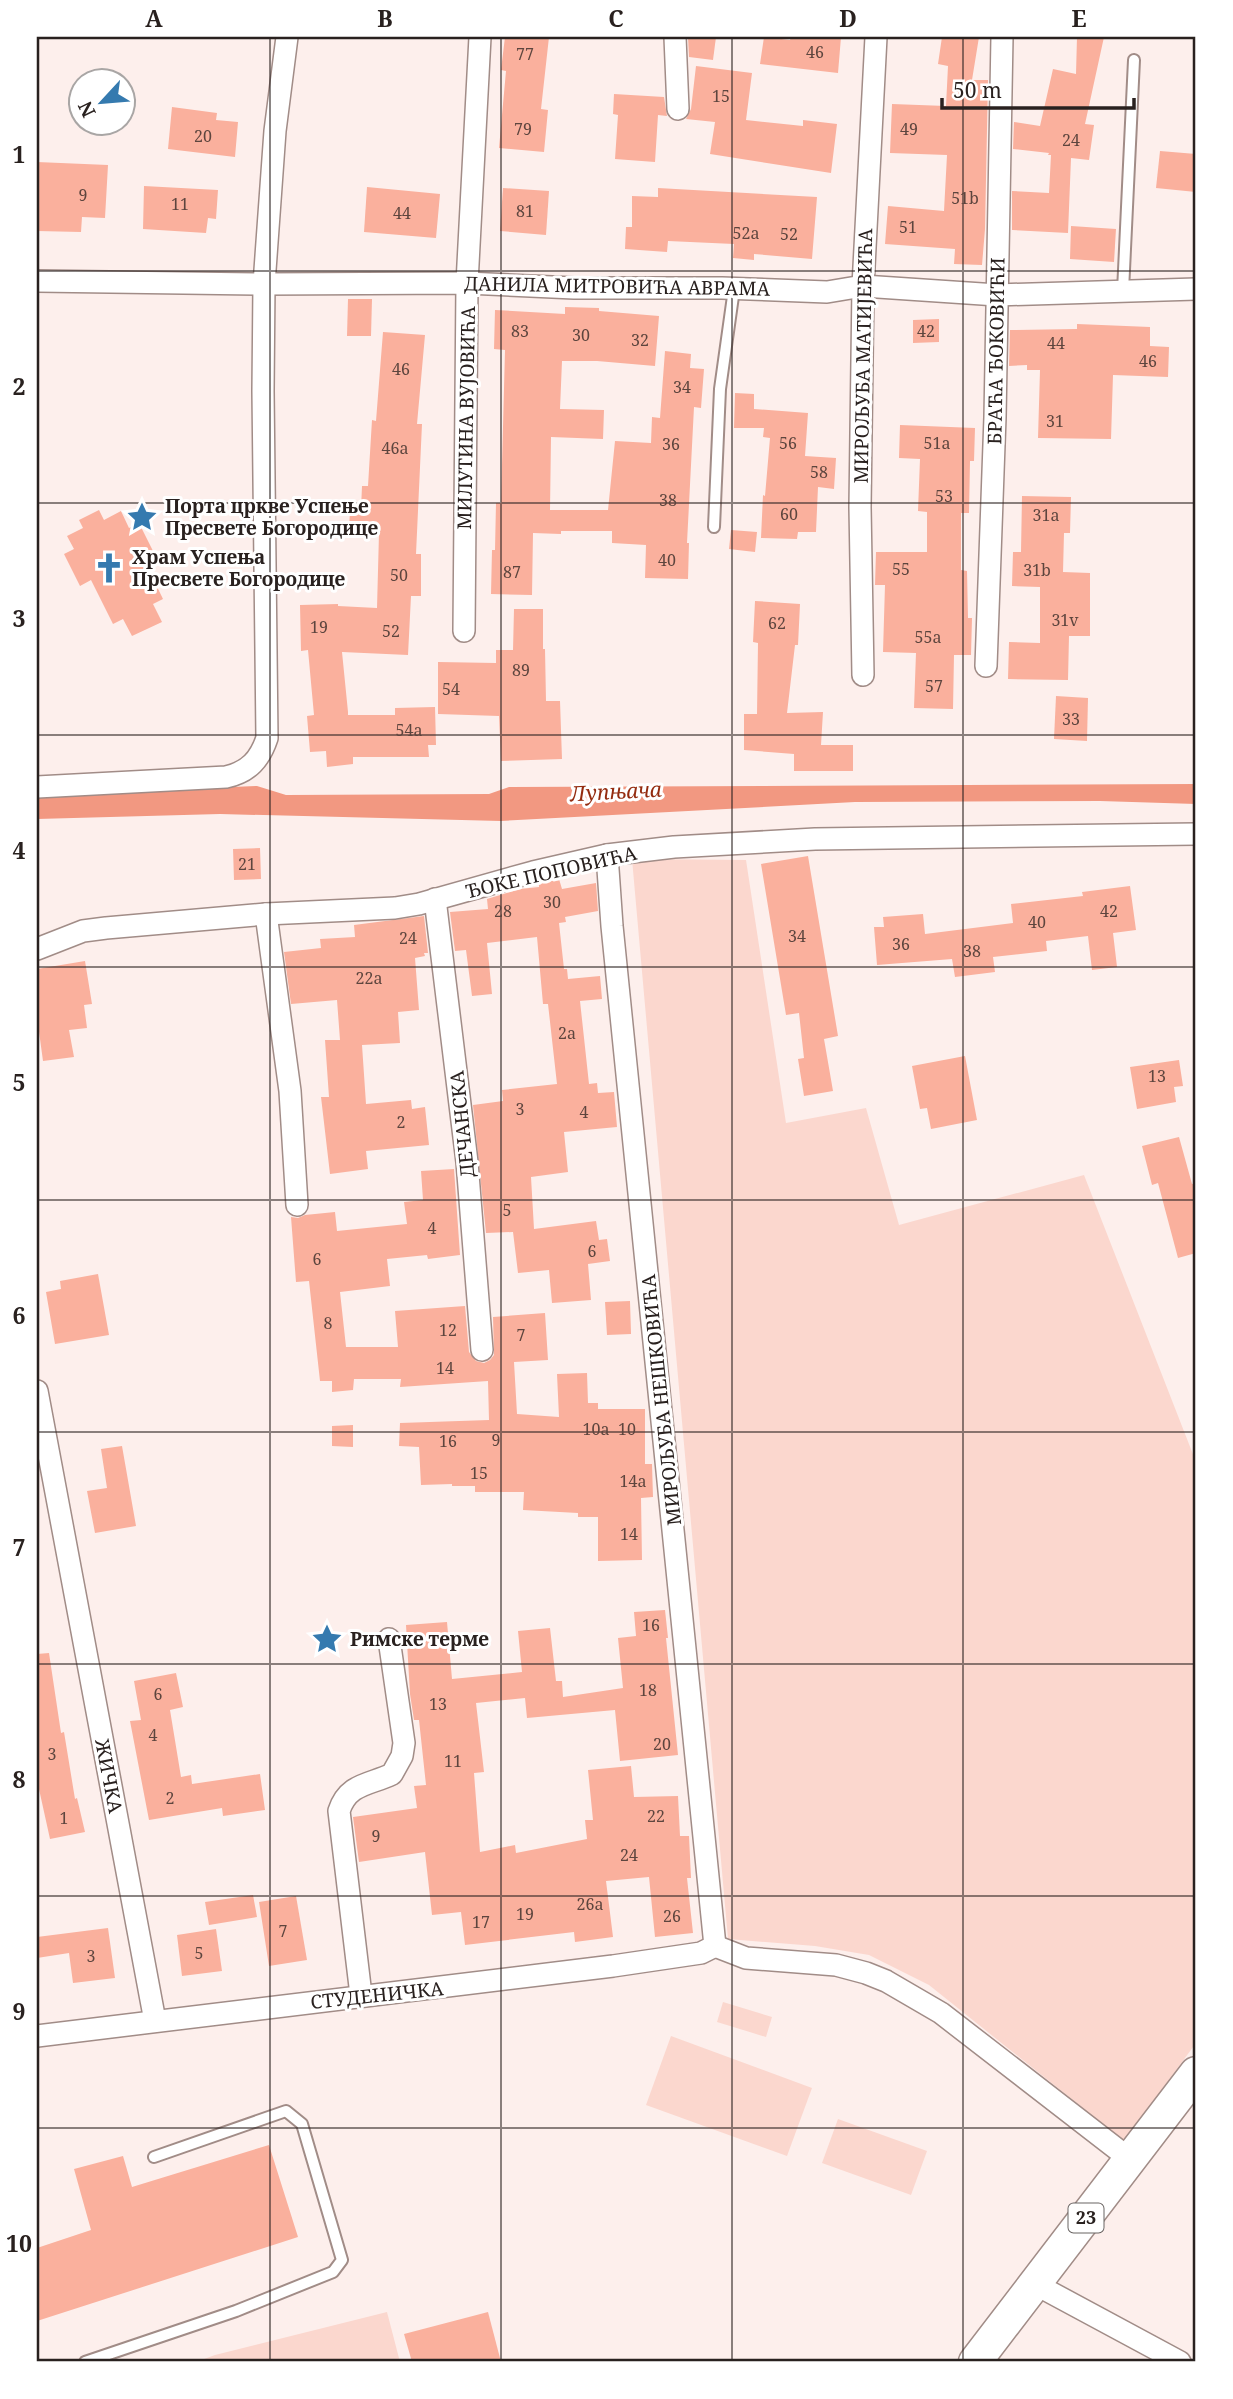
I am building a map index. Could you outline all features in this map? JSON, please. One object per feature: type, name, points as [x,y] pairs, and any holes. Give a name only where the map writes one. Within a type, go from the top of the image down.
[{"type":"main road","name":"23","points":[[975,2362],[1196,2073]]},
{"type":"street","points":[[37,787],[208,780],[236,775],[256,762],[267,738],[264,284],[275,131],[287,37]]},
{"type":"street","name":"МИЛУТИНА ВУЈОВИЋА","points":[[464,631],[467,283],[480,37]]},
{"type":"street","points":[[675,37],[678,108]]},
{"type":"street","name":"МИРОЉУБА МАТИЈЕВИЋА","points":[[863,675],[860,506],[863,286],[876,37]]},
{"type":"street","name":"БРАЋА ЂОКОВИЋИ","points":[[986,666],[1002,37]]},
{"type":"street","name":"ДАНИЛА МИТРОВИЋА АВРАМА","points":[[37,281],[467,283],[574,288],[827,292],[863,286],[997,295],[1196,289]]},
{"type":"street","name":"ЂОКЕ ПОПОВИЋА","points":[[37,949],[83,931],[106,928],[395,908],[607,855],[674,847],[804,839],[1196,834]]},
{"type":"street","name":"МИРОЉУБА НЕШКОВИЋА","points":[[607,855],[715,1945]]},
{"type":"street","name":"ДЕЧАНСКА","points":[[435,899],[467,1162],[482,1350]]},
{"type":"street","points":[[266,915],[290,1091],[298,1205]]},
{"type":"street","name":"ЖИЧКА","points":[[37,1391],[155,2021]]},
{"type":"street","points":[[361,1995],[339,1811],[347,1794],[364,1784],[393,1774],[402,1756],[404,1743],[389,1639]]},
{"type":"street","points":[[715,1945],[746,1958],[836,1965],[886,1981],[941,2013],[1131,2160]]},
{"type":"street","name":"СТУДЕНИЧКА","points":[[37,2036],[361,1995],[454,1987],[701,1953],[711,1950],[715,1945]]},
{"type":"street","points":[[1035,2284],[1180,2362]]},
{"type":"lane","points":[[1123,291],[1134,60]]},
{"type":"lane","points":[[714,527],[720,389],[734,289]]},
{"type":"lane","points":[[85,2362],[236,2311],[333,2272],[342,2260],[302,2124],[286,2111],[154,2157]]},
{"type":"shaded area","points":[[632,859],[746,860],[786,1123],[866,1108],[899,1225],[1084,1175],[1196,1462],[1196,2043],[1124,2141],[929,1985],[869,1955],[815,1946],[728,1939]]},
{"type":"shaded area","points":[[723,2002],[772,2017],[766,2037],[717,2022]]},
{"type":"shaded area","points":[[671,2036],[812,2088],[787,2156],[646,2105]]},
{"type":"shaded area","points":[[838,2119],[927,2151],[911,2195],[822,2163]]},
{"type":"shaded area","points":[[387,2312],[400,2362],[196,2362],[215,2355]]},
{"type":"water","name":"Лупњача","points":[[1196,784],[1196,804],[1100,801],[855,802],[501,821],[220,814],[37,819],[37,795],[257,786],[286,795],[489,794],[509,787]]},
{"type":"building","points":[[505,37],[549,37],[541,109],[548,110],[544,152],[499,148],[506,71],[501,70]]},
{"type":"building","points":[[688,37],[716,37],[713,60],[689,57]]},
{"type":"building","points":[[764,37],[790,40],[791,37],[841,37],[838,73],[760,64]]},
{"type":"building","points":[[942,37],[979,37],[972,80],[988,80],[982,265],[954,264],[955,249],[885,244],[888,206],[944,211],[947,155],[890,153],[892,104],[946,106],[948,66],[938,64]]},
{"type":"building","points":[[1077,37],[1104,37],[1085,124],[1094,125],[1089,160],[1071,158],[1068,233],[1012,230],[1012,191],[1049,193],[1051,155],[1013,149],[1014,122],[1040,126],[1053,69],[1076,74]]},
{"type":"building","points":[[696,66],[752,73],[746,120],[803,126],[803,120],[837,124],[831,173],[710,154],[715,122],[686,119],[691,109]]},
{"type":"building","points":[[614,94],[664,97],[667,116],[658,115],[655,162],[615,159],[618,115],[613,114]]},
{"type":"building","points":[[172,107],[217,113],[216,120],[238,122],[235,157],[168,149]]},
{"type":"building","points":[[1160,151],[1196,154],[1196,192],[1156,188]]},
{"type":"building","points":[[37,162],[108,165],[105,218],[82,217],[81,232],[37,231]]},
{"type":"building","points":[[144,186],[218,190],[216,219],[208,218],[206,233],[143,229]]},
{"type":"building","points":[[367,187],[440,194],[436,238],[364,232]]},
{"type":"building","points":[[503,188],[549,191],[546,235],[500,231]]},
{"type":"building","points":[[658,188],[817,197],[812,259],[754,254],[754,260],[733,258],[734,244],[668,241],[667,252],[625,249],[626,227],[632,227],[632,196],[658,197]]},
{"type":"building","points":[[1071,226],[1116,229],[1114,262],[1070,259]]},
{"type":"building","points":[[348,299],[372,299],[371,336],[347,336]]},
{"type":"building","points":[[565,307],[599,308],[599,311],[659,316],[655,366],[562,361],[560,409],[604,410],[603,439],[551,437],[550,510],[608,510],[615,441],[651,443],[652,417],[660,418],[665,351],[691,354],[690,368],[704,369],[701,408],[694,407],[687,543],[688,579],[645,578],[646,545],[612,543],[612,531],[533,533],[532,595],[491,594],[496,503],[501,503],[505,350],[494,349],[495,310],[565,314]]},
{"type":"building","points":[[939,319],[939,342],[913,343],[913,320]]},
{"type":"building","points":[[1077,324],[1150,327],[1150,346],[1169,347],[1168,377],[1113,375],[1111,439],[1038,438],[1040,370],[1027,370],[1027,365],[1009,366],[1010,330],[1077,329]]},
{"type":"building","points":[[383,332],[425,335],[417,424],[422,424],[416,554],[421,554],[421,596],[411,596],[408,655],[342,652],[348,715],[395,715],[395,708],[435,707],[436,745],[428,745],[429,757],[353,757],[353,764],[327,767],[326,751],[310,752],[307,716],[314,715],[308,650],[301,651],[300,605],[338,604],[377,608],[379,533],[349,532],[350,509],[361,509],[362,486],[368,486],[372,420],[376,421]]},
{"type":"building","points":[[735,393],[754,394],[754,409],[808,413],[805,456],[836,458],[834,489],[818,487],[816,532],[798,532],[797,539],[761,538],[770,438],[763,437],[764,428],[734,428]]},
{"type":"building","points":[[900,425],[975,428],[974,461],[970,461],[969,513],[961,513],[961,570],[967,571],[968,618],[972,618],[971,655],[954,655],[953,709],[914,708],[916,653],[883,652],[885,585],[875,585],[876,552],[927,552],[927,512],[918,511],[920,459],[899,458]]},
{"type":"building","points":[[1022,496],[1071,497],[1070,533],[1064,533],[1063,572],[1090,573],[1090,636],[1069,636],[1068,680],[1008,679],[1009,642],[1040,643],[1040,587],[1012,586],[1013,552],[1021,552]]},
{"type":"building","name":"Храм Успења Пресвете Богородице","points":[[99,510],[104,520],[121,511],[129,528],[139,523],[153,551],[142,556],[163,599],[153,604],[162,622],[132,636],[123,619],[113,624],[91,580],[80,586],[64,554],[74,549],[67,536],[83,528],[79,520]]},
{"type":"building","points":[[731,530],[757,532],[755,552],[729,549]]},
{"type":"building","points":[[755,601],[800,604],[798,645],[795,645],[787,713],[823,712],[821,745],[853,745],[853,771],[794,771],[794,754],[744,750],[744,714],[757,714],[758,643],[753,642]]},
{"type":"building","points":[[514,609],[543,609],[546,701],[560,701],[562,759],[501,761],[499,716],[438,714],[438,662],[496,663],[496,650],[513,650]]},
{"type":"building","points":[[1056,696],[1088,698],[1087,741],[1054,739]]},
{"type":"building","points":[[260,848],[261,879],[234,880],[233,849]]},
{"type":"building","points":[[808,856],[838,1036],[824,1039],[833,1091],[804,1096],[798,1059],[804,1058],[799,1013],[786,1015],[761,864]]},
{"type":"building","points":[[559,879],[562,889],[596,883],[598,911],[565,917],[566,922],[559,923],[564,969],[567,969],[568,979],[600,976],[602,999],[580,1001],[589,1084],[597,1083],[598,1093],[614,1092],[617,1127],[564,1132],[568,1172],[531,1177],[534,1229],[596,1221],[599,1240],[607,1239],[610,1261],[588,1264],[591,1300],[552,1303],[549,1270],[518,1273],[513,1232],[486,1233],[473,1105],[503,1101],[502,1090],[557,1084],[548,1004],[543,1004],[537,937],[487,943],[492,994],[472,996],[466,950],[455,951],[450,912],[488,909],[487,899],[520,889],[539,887],[539,884]]},
{"type":"building","points":[[1130,886],[1136,930],[1113,933],[1117,967],[1092,970],[1088,936],[1046,941],[1047,951],[993,957],[995,972],[955,977],[952,959],[877,965],[874,927],[884,927],[883,917],[923,914],[925,934],[1013,923],[1011,904],[1083,896],[1082,892]]},
{"type":"building","points":[[424,916],[428,953],[415,958],[419,1010],[398,1012],[400,1043],[362,1045],[366,1104],[411,1100],[412,1109],[425,1107],[429,1145],[366,1151],[368,1169],[330,1174],[321,1097],[329,1097],[325,1040],[340,1040],[337,1000],[291,1004],[284,952],[321,948],[320,939],[355,937],[354,925]]},
{"type":"building","points":[[85,961],[92,1004],[84,1005],[87,1028],[69,1030],[74,1057],[43,1061],[37,1017],[37,969]]},
{"type":"building","points":[[965,1056],[977,1120],[931,1129],[927,1108],[920,1109],[912,1066]]},
{"type":"building","points":[[1179,1060],[1183,1086],[1174,1087],[1176,1102],[1137,1109],[1130,1067]]},
{"type":"building","points":[[1179,1137],[1192,1184],[1196,1183],[1196,1253],[1178,1258],[1158,1183],[1152,1185],[1142,1146]]},
{"type":"building","points":[[454,1169],[460,1255],[428,1259],[427,1255],[387,1259],[390,1286],[340,1292],[346,1347],[398,1347],[395,1311],[465,1306],[469,1352],[476,1361],[484,1363],[494,1355],[493,1317],[545,1313],[548,1360],[514,1362],[517,1414],[559,1417],[557,1374],[587,1373],[588,1403],[598,1403],[598,1409],[645,1409],[645,1464],[652,1464],[653,1497],[641,1498],[642,1560],[598,1561],[598,1517],[578,1517],[578,1513],[523,1510],[524,1492],[475,1492],[475,1486],[421,1485],[419,1447],[399,1446],[400,1423],[489,1420],[488,1381],[400,1387],[401,1379],[354,1379],[353,1390],[332,1392],[332,1381],[320,1381],[309,1281],[296,1282],[291,1217],[335,1212],[337,1231],[407,1224],[404,1202],[423,1200],[421,1171]]},
{"type":"building","points":[[98,1274],[109,1335],[55,1344],[46,1292],[61,1289],[60,1281]]},
{"type":"building","points":[[630,1301],[631,1334],[607,1335],[605,1302]]},
{"type":"building","points":[[353,1425],[353,1447],[332,1446],[332,1426]]},
{"type":"building","points":[[122,1446],[136,1526],[95,1533],[87,1491],[107,1488],[101,1449]]},
{"type":"building","points":[[665,1610],[678,1755],[620,1761],[615,1710],[527,1718],[525,1698],[476,1703],[484,1772],[474,1773],[480,1852],[515,1845],[516,1853],[587,1839],[585,1820],[593,1820],[588,1770],[631,1766],[634,1797],[678,1796],[680,1836],[689,1836],[691,1878],[687,1878],[693,1933],[655,1937],[649,1877],[606,1881],[613,1937],[575,1942],[574,1932],[465,1945],[461,1912],[432,1915],[425,1852],[359,1862],[353,1817],[417,1808],[414,1786],[426,1785],[419,1720],[414,1720],[410,1694],[406,1625],[447,1622],[452,1679],[522,1672],[518,1631],[550,1628],[556,1681],[562,1681],[563,1697],[623,1688],[618,1638],[636,1636],[634,1612]]},
{"type":"building","points":[[49,1653],[61,1733],[64,1732],[75,1799],[77,1798],[85,1832],[50,1839],[37,1780],[37,1654]]},
{"type":"building","points":[[176,1673],[183,1707],[170,1710],[181,1777],[191,1775],[192,1784],[260,1774],[265,1810],[223,1816],[222,1808],[149,1820],[130,1721],[141,1720],[134,1681]]},
{"type":"building","points":[[253,1895],[257,1917],[209,1925],[205,1902]]},
{"type":"building","points":[[296,1896],[307,1960],[269,1966],[259,1902]]},
{"type":"building","points":[[108,1928],[115,1978],[73,1983],[69,1953],[37,1958],[37,1937]]},
{"type":"building","points":[[216,1929],[222,1971],[182,1976],[177,1935]]},
{"type":"building","points":[[269,2145],[298,2237],[37,2321],[37,2248],[91,2230],[74,2169],[123,2156],[132,2187]]},
{"type":"building","points":[[488,2312],[501,2362],[412,2362],[404,2334]]},
{"type":"place","name":"Порта цркве Успење Пресвете Богородице","points":[[142,517]]},
{"type":"place","name":"Храм Успења Пресвете Богородице","points":[[109,568]]},
{"type":"place","name":"Римске терме","points":[[327,1639]]}]
